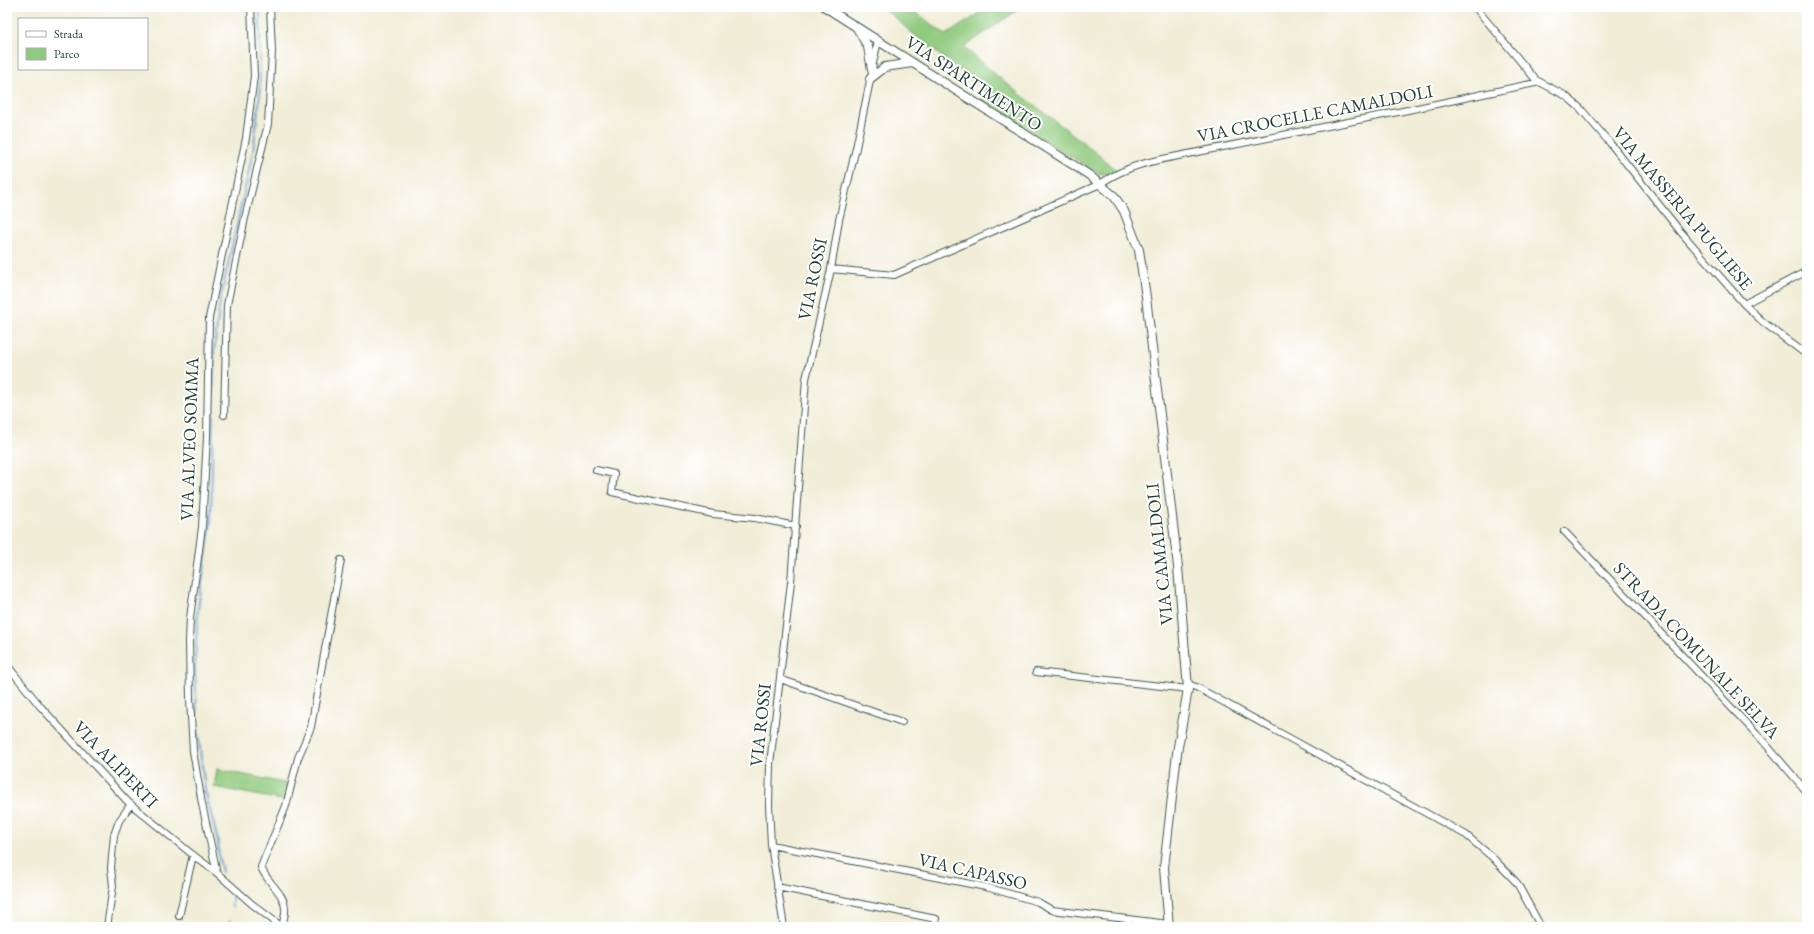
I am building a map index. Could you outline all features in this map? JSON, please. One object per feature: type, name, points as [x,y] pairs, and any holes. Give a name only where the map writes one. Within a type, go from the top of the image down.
[{"type":"street","name":"VIA ALVEO SOMMA","points":[[217,873],[202,804],[193,751],[189,692],[189,641],[190,618],[202,519],[209,318],[246,138],[254,76],[252,7]]},
{"type":"street","points":[[224,415],[227,305],[245,218],[268,124],[272,51],[270,7]]},
{"type":"street","name":"VIA SPARTIMENTO","points":[[825,7],[1102,186]]},
{"type":"street","points":[[1475,7],[1538,81]]},
{"type":"street","points":[[855,26],[868,47],[872,70]]},
{"type":"street","name":"VIA ROSSI","points":[[784,927],[771,845],[769,805],[770,764],[796,526],[806,379],[831,269],[839,220],[856,148],[878,41]]},
{"type":"street","points":[[870,79],[885,67],[912,63]]},
{"type":"street","name":"VIA CROCELLE CAMALDOLI","points":[[831,269],[894,275],[1102,186],[1116,173],[1130,167],[1158,160],[1403,111],[1538,81]]},
{"type":"street","name":"VIA MASSERIA PUGLIESE","points":[[1538,81],[1566,96],[1580,108],[1680,231],[1744,304],[1763,322],[1807,355]]},
{"type":"street","name":"VIA CAMALDOLI","points":[[1102,186],[1114,196],[1124,211],[1139,250],[1146,297],[1178,567],[1188,687],[1177,753],[1164,868],[1169,925]]},
{"type":"street","points":[[1744,304],[1807,271]]},
{"type":"street","points":[[596,470],[614,474],[612,492],[714,514],[755,518],[796,526]]},
{"type":"street","name":"STRADA COMUNALE SELVA","points":[[1564,531],[1763,741],[1807,792]]},
{"type":"street","points":[[282,927],[286,909],[283,900],[261,868],[286,806],[298,758],[311,727],[341,560]]},
{"type":"street","name":"VIA ALIPERTI","points":[[7,665],[40,706],[130,804],[282,927]]},
{"type":"street","points":[[1036,672],[1198,688],[1466,835],[1492,857],[1517,883],[1541,927]]},
{"type":"street","points":[[780,679],[902,722]]},
{"type":"street","points":[[107,927],[113,886],[111,868],[114,835],[119,821],[130,804]]},
{"type":"street","name":"VIA CAPASSO","points":[[771,845],[971,884],[1038,902],[1052,910],[1169,925]]},
{"type":"street","points":[[179,916],[193,855]]},
{"type":"street","points":[[777,887],[936,919]]},
{"type":"green space","points":[[883,7],[908,7],[946,35],[989,7],[1022,7],[964,47],[1001,79],[1079,139],[1117,171],[1109,174],[1100,174],[980,102],[985,93],[983,89],[913,34]]},
{"type":"green space","points":[[217,769],[289,784],[286,801],[214,787]]},
{"type":"waterway","points":[[222,872],[218,842],[205,790],[197,725],[195,665],[198,609],[211,522],[214,352],[220,301],[253,152],[260,94],[260,7]]},
{"type":"waterway","points":[[232,892],[232,907]]},
{"type":"waterway","points":[[229,927],[230,921]]}]
